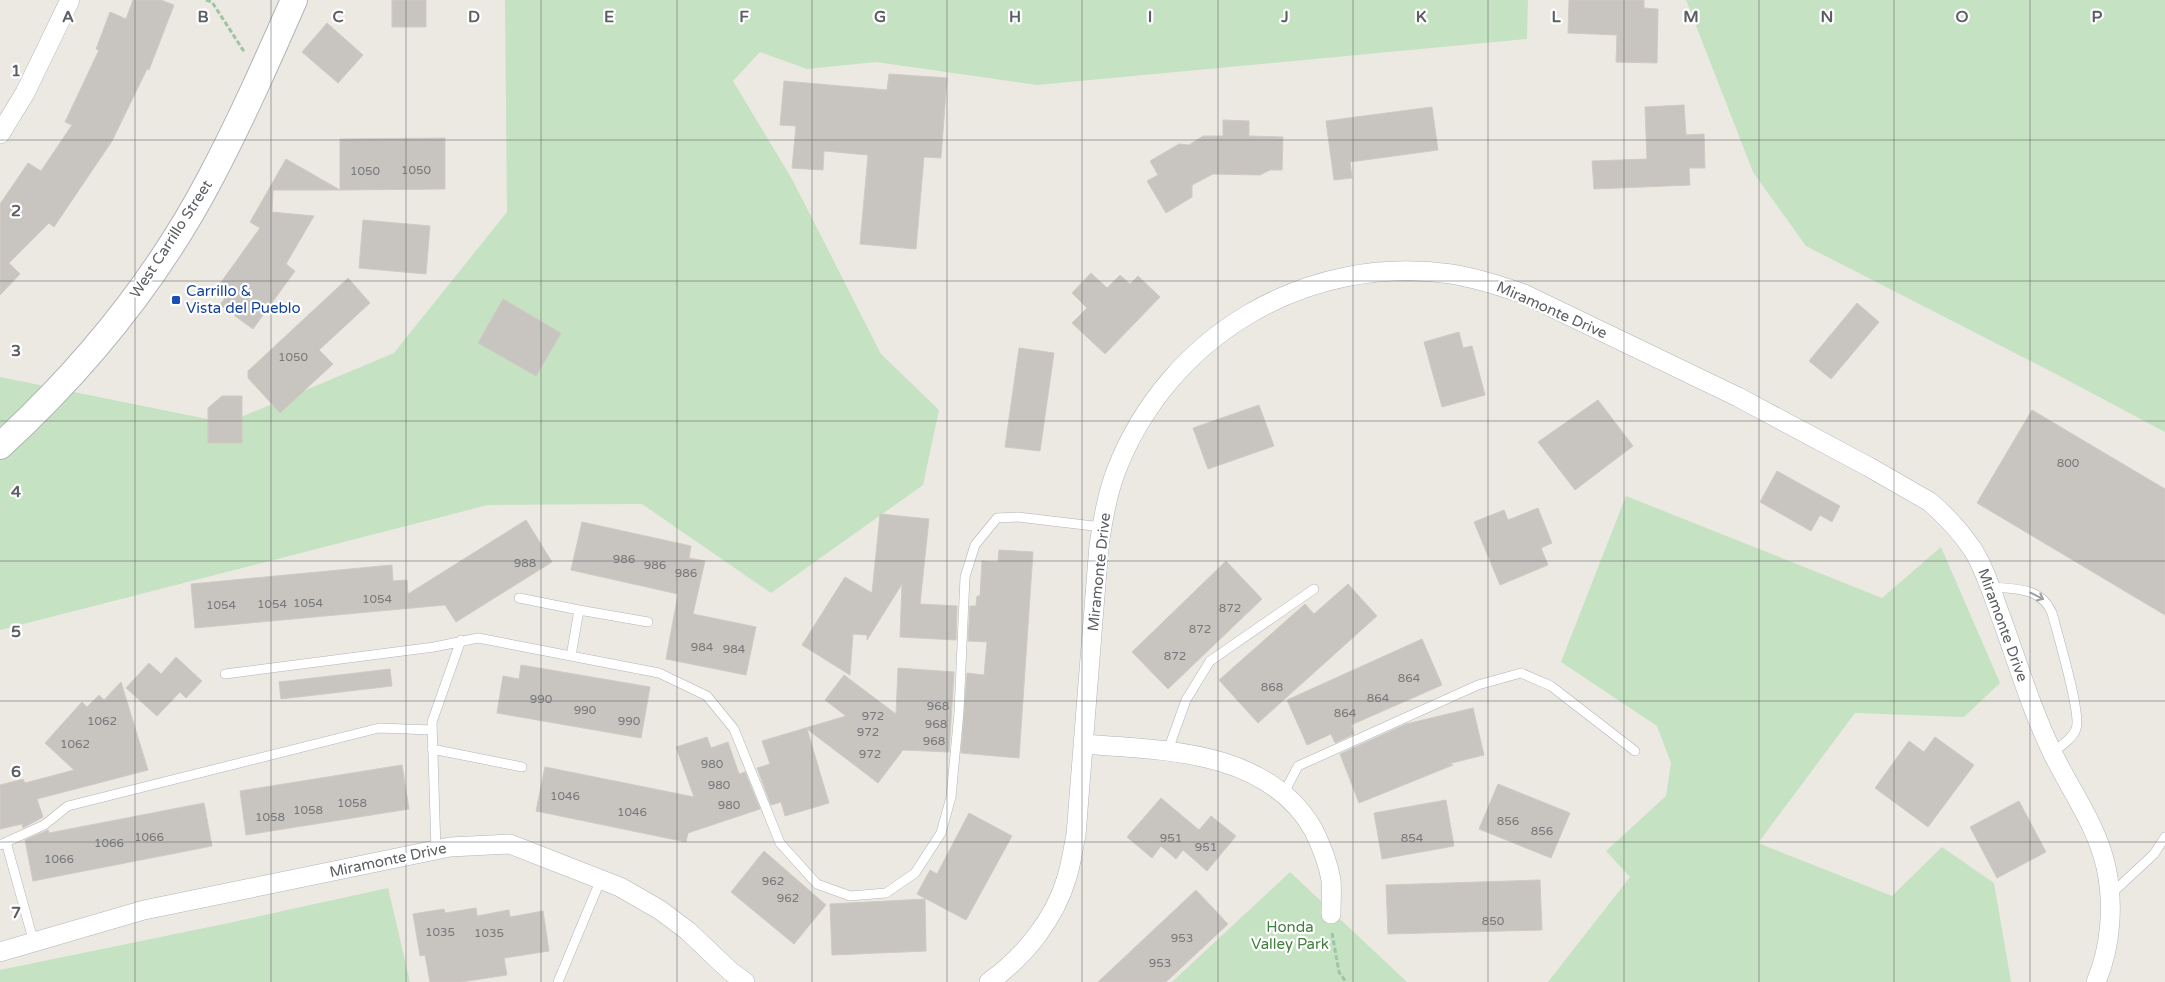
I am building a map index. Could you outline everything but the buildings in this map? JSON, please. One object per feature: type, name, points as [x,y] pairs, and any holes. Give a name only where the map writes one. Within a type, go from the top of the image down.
[{"type":"main road","name":"West Carrillo Street","points":[[0,446],[75,371],[125,311],[176,238],[212,176],[260,78],[294,0]]},
{"type":"street","points":[[0,134],[25,93],[70,0]]},
{"type":"street","name":"Miramonte Drive","points":[[989,982],[1001,974],[1022,954],[1040,931],[1056,905],[1067,878],[1076,836],[1102,527],[1116,472],[1129,443],[1150,406],[1176,372],[1199,350],[1233,323],[1260,307],[1290,293],[1330,280],[1366,273],[1408,271],[1451,274],[1494,284],[1524,294],[1738,397],[1869,467],[1930,502],[1940,511],[1958,530],[1973,551],[1990,587],[2025,686],[2052,753],[2098,839],[2106,867],[2110,895],[2108,938],[2100,981]]},
{"type":"street","points":[[1083,744],[1168,750],[1198,756],[1238,768],[1284,793],[1304,815],[1319,841],[1330,879],[1331,914]]},
{"type":"street","name":"Miramonte Drive","points":[[0,952],[144,910],[450,847],[510,844],[620,887],[660,910],[688,931],[730,971],[745,982]]},
{"type":"lane","points":[[225,674],[434,646],[478,638],[659,673],[707,696],[734,729],[780,843],[817,884],[850,896],[886,893],[915,873],[941,833],[951,797],[959,712],[965,577],[975,545],[997,518],[1018,517],[1102,527]]},
{"type":"lane","points":[[1990,587],[2012,589],[2040,596],[2049,605],[2052,613],[2073,694],[2077,723],[2074,733],[2052,753]]},
{"type":"lane","points":[[1168,750],[1186,700],[1210,661],[1314,589]]},
{"type":"lane","points":[[519,598],[648,622]]},
{"type":"lane","points":[[571,656],[579,610]]},
{"type":"lane","points":[[436,850],[432,722],[461,640]]},
{"type":"lane","points":[[1284,793],[1298,766],[1478,685],[1521,673],[1551,686],[1635,751]]},
{"type":"lane","points":[[34,943],[3,843],[44,825],[68,806],[379,728],[432,730]]},
{"type":"lane","points":[[432,749],[522,767]]},
{"type":"lane","points":[[2110,895],[2154,854],[2165,837]]},
{"type":"lane","points":[[558,982],[601,879]]},
{"type":"path","points":[[206,0],[212,2],[260,78]]},
{"type":"path","points":[[1331,914],[1332,936],[1339,972],[1346,982]]},
{"type":"green space","points":[[505,0],[1528,0],[1527,39],[1037,85],[876,62],[807,69],[760,52],[733,81],[792,179],[881,354],[939,410],[923,485],[771,593],[642,504],[488,505],[0,630],[0,377],[227,423],[394,353],[507,212]]},
{"type":"green space","points":[[1686,0],[2165,0],[2165,432],[1806,246],[1753,172]]},
{"type":"green space","points":[[1626,496],[1882,598],[1941,547],[2000,683],[1964,717],[1855,713],[1758,843],[1892,896],[1942,847],[1994,883],[2011,982],[1548,982],[1630,877],[1606,851],[1666,796],[1671,763],[1657,726],[1561,662]]},
{"type":"green space","name":"Honda Valley Park","points":[[1290,872],[1407,982],[1172,982]]},
{"type":"green space","points":[[388,888],[410,982],[0,982],[0,970]]},
{"type":"place","name":"Carrillo & Vista del Pueblo","points":[[176,300]]}]
